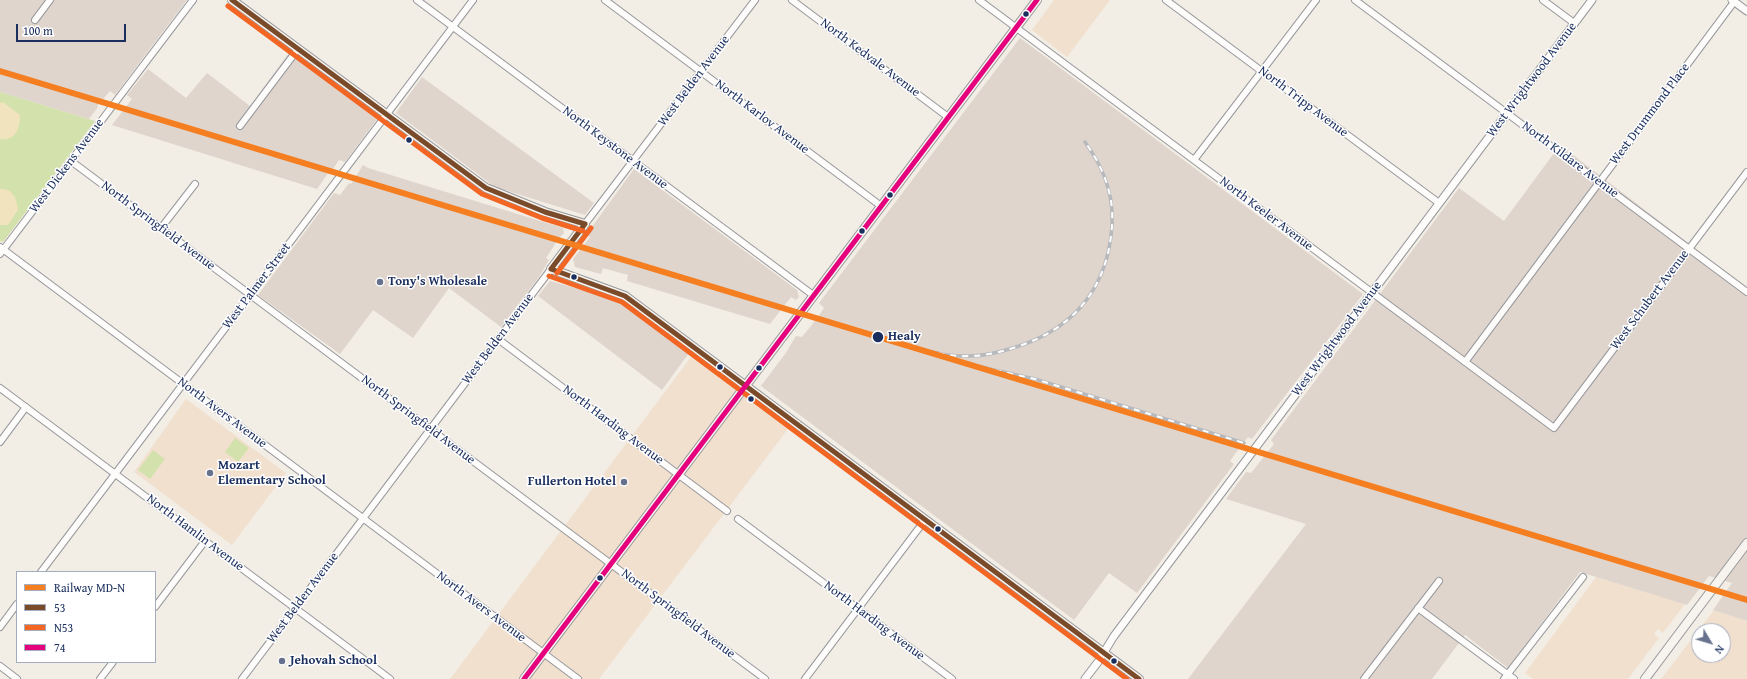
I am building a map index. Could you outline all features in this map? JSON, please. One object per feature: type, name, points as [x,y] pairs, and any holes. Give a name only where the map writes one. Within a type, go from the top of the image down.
[{"type":"main road","points":[[232,0],[486,188],[545,212],[585,224]]},
{"type":"main road","points":[[524,679],[1037,0]]},
{"type":"main road","name":"West Belden Avenue","points":[[551,269],[585,224]]},
{"type":"main road","points":[[551,269],[625,296],[1139,679]]},
{"type":"main road","points":[[1645,679],[1747,544]]},
{"type":"street","points":[[35,20],[50,0]]},
{"type":"street","name":"West Dickens Avenue","points":[[1,250],[71,161],[193,0]]},
{"type":"street","name":"North Keystone Avenue","points":[[417,0],[814,296]]},
{"type":"street","name":"West Palmer Street","points":[[42,571],[473,0]]},
{"type":"street","name":"North Karlov Avenue","points":[[605,0],[881,206]]},
{"type":"street","name":"West Belden Avenue","points":[[585,224],[755,0]]},
{"type":"street","name":"North Kedvale Avenue","points":[[792,0],[948,117]]},
{"type":"street","name":"North Keeler Avenue","points":[[979,0],[1554,428]]},
{"type":"street","name":"North Tripp Avenue","points":[[1166,0],[1439,203]]},
{"type":"street","points":[[1194,160],[1316,0]]},
{"type":"street","name":"North Kildare Avenue","points":[[1355,0],[1747,292]]},
{"type":"street","points":[[1543,0],[1574,23]]},
{"type":"street","name":"West Wrightwood Avenue","points":[[1085,679],[1109,643],[1592,0]]},
{"type":"street","points":[[1733,1],[1747,11]]},
{"type":"street","name":"West Drummond Place","points":[[1465,362],[1733,1]]},
{"type":"street","points":[[240,126],[298,49]]},
{"type":"street","name":"North Springfield Avenue","points":[[71,161],[765,679]]},
{"type":"street","name":"West Schubert Avenue","points":[[1554,428],[1747,172]]},
{"type":"street","points":[[162,228],[195,184]]},
{"type":"street","name":"North Avers Avenue","points":[[1,250],[578,679]]},
{"type":"street","name":"West Belden Avenue","points":[[242,679],[551,269]]},
{"type":"street","name":"North Harding Avenue","points":[[498,339],[727,511]]},
{"type":"street","name":"North Hamlin Avenue","points":[[0,388],[390,679]]},
{"type":"street","points":[[0,442],[26,407]]},
{"type":"street","name":"North Harding Avenue","points":[[738,519],[952,679]]},
{"type":"street","points":[[805,679],[925,520]]},
{"type":"street","points":[[156,606],[205,541]]},
{"type":"street","points":[[1506,677],[1583,577]]},
{"type":"street","points":[[1364,679],[1439,581]]},
{"type":"street","points":[[0,627],[16,605]]},
{"type":"street","points":[[1418,608],[1506,677],[1514,679]]},
{"type":"street","points":[[100,679],[112,663]]},
{"type":"street","points":[[0,666],[17,679]]},
{"type":"shaded area","points":[[0,0],[187,0],[115,95],[110,91],[97,106],[98,107],[89,119],[0,92]]},
{"type":"shaded area","points":[[1054,0],[1110,0],[1067,57],[1032,30]]},
{"type":"shaded area","points":[[1020,38],[1363,294],[1252,439],[1248,437],[1235,454],[1230,461],[1234,464],[1137,593],[1109,573],[1074,620],[761,386],[785,354],[796,336],[802,337],[818,317],[824,308],[819,303]]},
{"type":"shaded area","points":[[291,50],[378,118],[345,162],[339,160],[317,189],[112,125],[132,99],[127,95],[148,69],[186,98],[207,73],[250,106]]},
{"type":"shaded area","points":[[422,77],[594,203],[585,215],[495,187],[396,113]]},
{"type":"shaded area","points":[[1560,145],[1747,288],[1747,621],[1713,610],[1732,583],[1709,576],[1687,605],[1580,572],[1508,668],[1465,635],[1432,679],[1188,679],[1306,524],[1226,499],[1246,472],[1251,473],[1274,444],[1271,440],[1459,188],[1504,221]]},
{"type":"shaded area","points":[[363,165],[368,168],[563,228],[564,233],[546,258],[549,260],[539,277],[501,327],[449,288],[413,338],[373,310],[340,354],[258,295],[334,193],[340,195],[349,183],[351,184]]},
{"type":"shaded area","points":[[634,169],[797,290],[799,297],[796,300],[791,297],[770,324],[627,281],[628,275],[603,268],[601,274],[575,267],[573,259],[590,237],[586,235]]},
{"type":"shaded area","points":[[550,281],[619,300],[689,353],[662,390],[538,296]]},
{"type":"shaded area","points":[[691,357],[788,429],[599,679],[450,679]]},
{"type":"shaded area","name":"Mozart Elementary School","points":[[186,399],[286,473],[232,545],[134,472]]},
{"type":"shaded area","points":[[1596,577],[1685,604],[1663,633],[1658,629],[1654,634],[1659,638],[1628,679],[1533,679],[1525,673]]},
{"type":"shaded area","points":[[1714,610],[1747,621],[1747,679],[1661,679],[1691,640],[1691,663],[1731,663],[1731,623],[1704,623]]},
{"type":"green space","points":[[0,92],[95,121],[3,242],[0,241]]},
{"type":"green space","points":[[235,438],[249,448],[238,462],[225,452]]},
{"type":"green space","points":[[153,450],[165,459],[150,479],[138,470]]},
{"type":"sand","points":[[3,102],[20,115],[16,133],[10,138],[0,139],[0,103]]},
{"type":"sand","points":[[0,189],[11,192],[17,202],[18,210],[8,225],[0,225]]},
{"type":"railway","points":[[915,348],[955,356],[981,355],[999,352],[1035,340],[1053,330],[1068,319],[1081,306],[1092,292],[1101,275],[1111,236],[1112,218],[1110,194],[1104,176],[1099,164],[1085,142]]},
{"type":"railway","points":[[972,365],[1035,379],[1244,443]]},
{"type":"rail line","name":"MD-N","points":[[0,71],[1747,600]]},
{"type":"transit line","name":"53","points":[[232,0],[486,188],[545,212],[585,224]]},
{"type":"transit line","name":"74","points":[[524,679],[1037,0]]},
{"type":"transit line","name":"N53","points":[[228,6],[482,194],[542,218],[583,231]]},
{"type":"transit line","name":"53","points":[[551,269],[585,224]]},
{"type":"transit line","name":"N53","points":[[557,273],[591,228]]},
{"type":"transit line","name":"53","points":[[551,269],[625,296],[1139,679]]},
{"type":"transit line","name":"N53","points":[[549,276],[622,302],[1127,679]]},
{"type":"place","name":"Tony's Wholesale","points":[[380,282]]},
{"type":"place","name":"Healy","points":[[878,337]]},
{"type":"place","name":"Mozart Elementary School","points":[[210,473]]},
{"type":"place","name":"Fullerton Hotel","points":[[624,482]]},
{"type":"place","name":"Jehovah School","points":[[282,661]]}]
